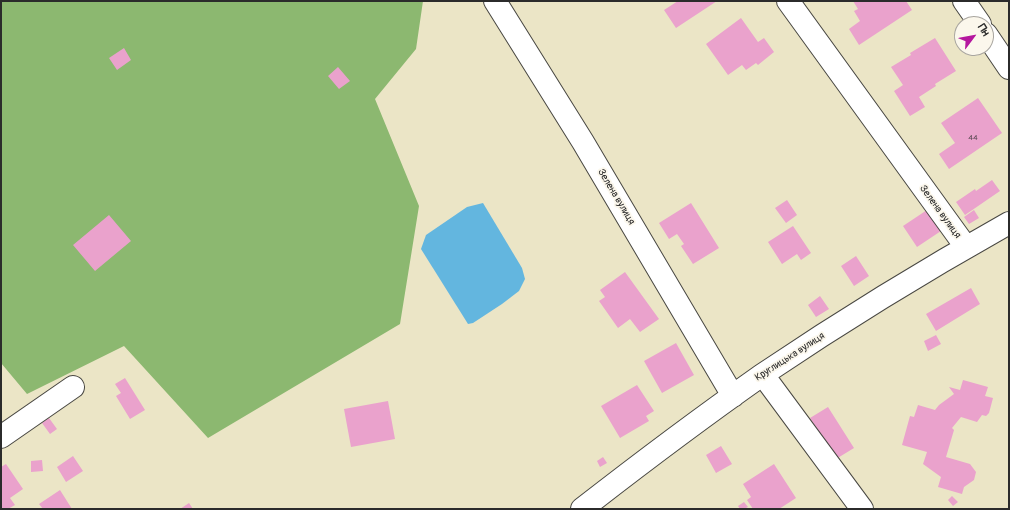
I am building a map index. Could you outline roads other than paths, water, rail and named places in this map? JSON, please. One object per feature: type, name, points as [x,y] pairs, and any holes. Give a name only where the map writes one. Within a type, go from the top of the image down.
[{"type":"street","name":"Зелена вулиця","points":[[495,1],[583,142],[733,396]]},
{"type":"street","name":"Зелена вулиця","points":[[788,1],[966,247]]},
{"type":"street","points":[[964,1],[974,16]]},
{"type":"street","points":[[994,46],[1009,68]]},
{"type":"street","name":"Круглицька вулиця","points":[[595,505],[733,396],[763,375],[851,317],[966,247],[1009,223]]},
{"type":"street","points":[[763,375],[862,509]]},
{"type":"street","points":[[1,437],[73,387]]},
{"type":"water","points":[[483,203],[522,268],[525,279],[519,291],[473,323],[468,324],[421,249],[426,235],[467,207]]}]
